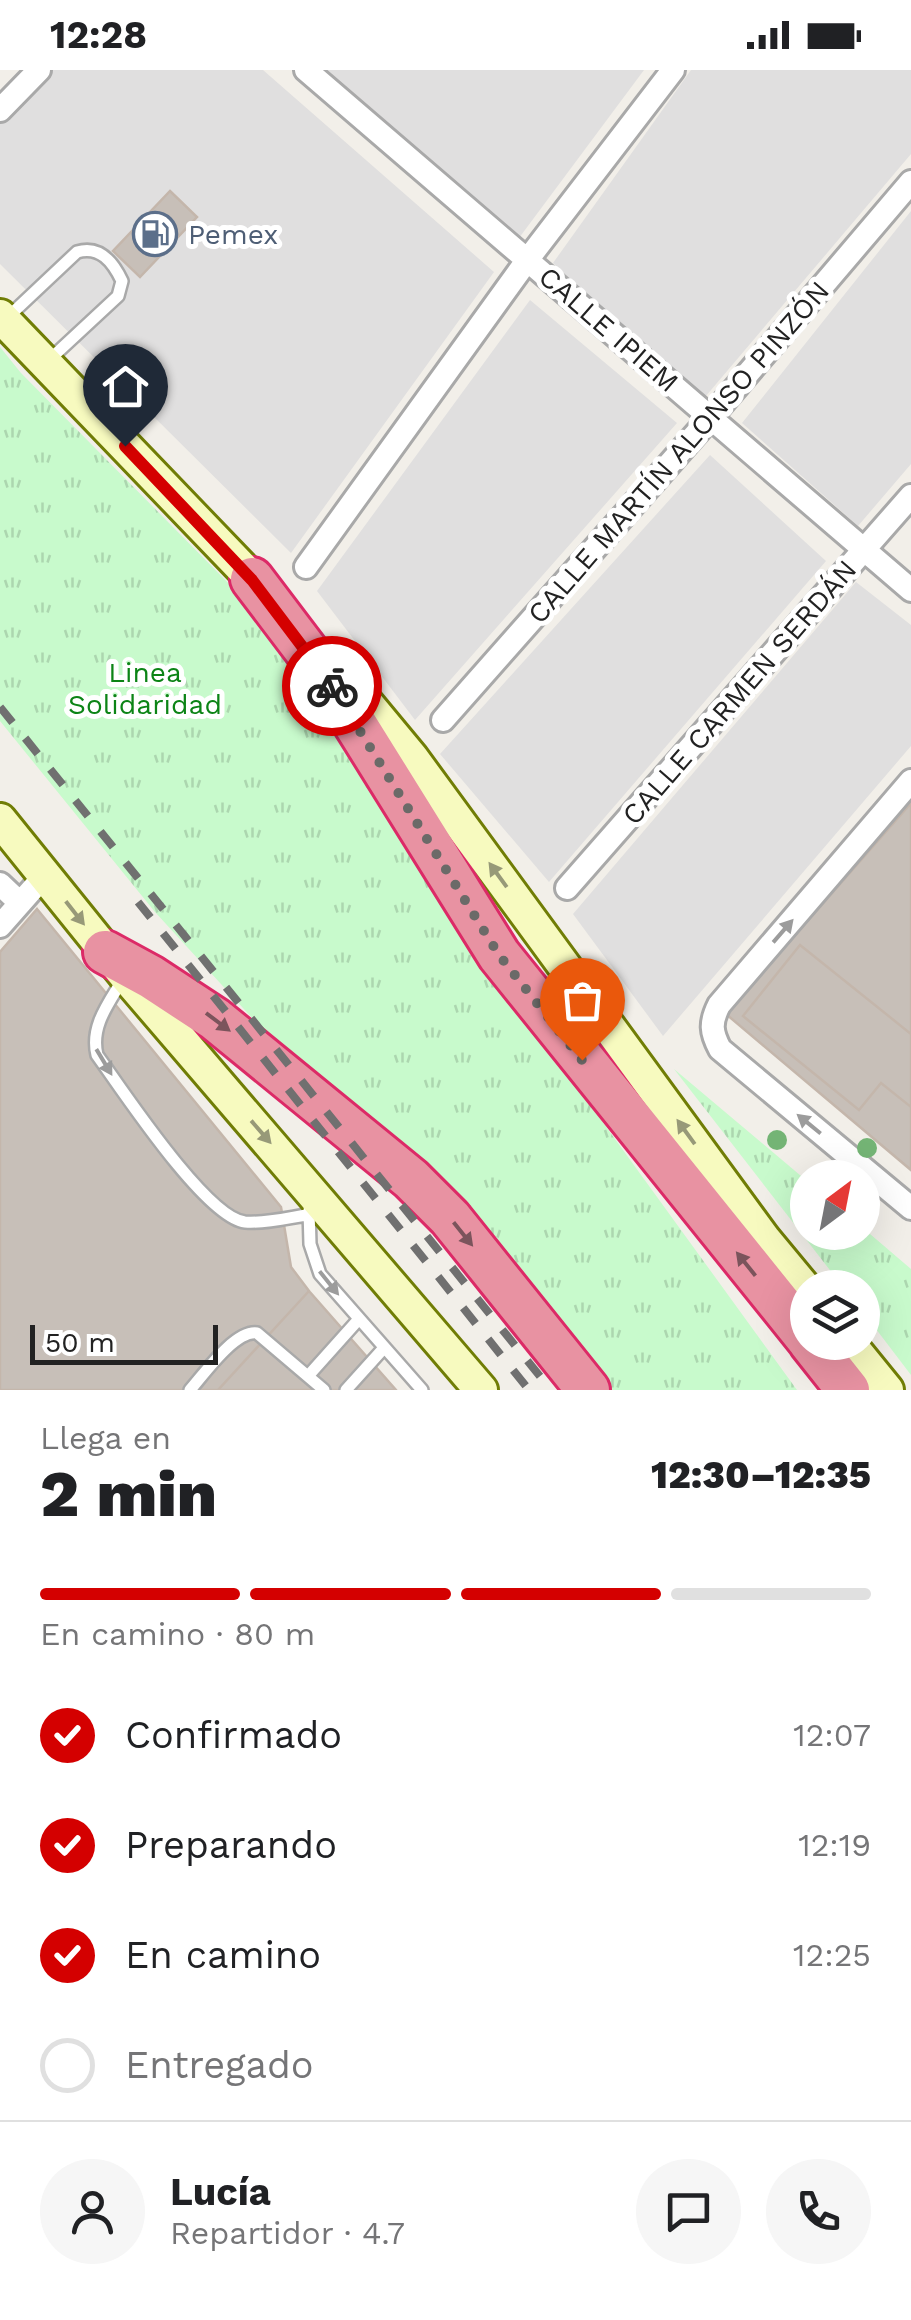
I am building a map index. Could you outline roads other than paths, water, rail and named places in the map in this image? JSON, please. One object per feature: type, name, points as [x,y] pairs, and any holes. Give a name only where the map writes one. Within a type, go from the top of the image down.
[{"type":"highway","points":[[252,580],[324,674],[499,955],[790,1317]]},
{"type":"highway","points":[[115,964],[151,977],[215,1019],[410,1180],[450,1218],[588,1390]]},
{"type":"highway","points":[[824,1360],[848,1390]]},
{"type":"main road","points":[[2,319],[331,660],[412,758],[790,1270]]},
{"type":"main road","points":[[0,820],[316,1206],[482,1390]]},
{"type":"main road","points":[[863,1360],[887,1390]]},
{"type":"street","points":[[0,110],[40,70]]},
{"type":"street","name":"CALLE IPIEM","points":[[306,70],[911,590]]},
{"type":"street","points":[[306,566],[528,259],[673,70]]},
{"type":"street","name":"CALLE MARTÍN ALONSO PINZÓN","points":[[442,720],[710,418],[911,182]]},
{"type":"street","name":"CALLE CARMEN SERDÁN","points":[[567,888],[911,496]]},
{"type":"street","points":[[911,781],[719,1005],[711,1020],[712,1034],[720,1049],[911,1208]]},
{"type":"street","points":[[0,926],[44,875]]},
{"type":"street","points":[[0,884],[20,903]]},
{"type":"lane","points":[[2,319],[78,252],[100,252],[115,267],[122,280],[118,296],[45,364]]},
{"type":"lane","points":[[115,964],[94,1045],[153,1134],[202,1191],[238,1220],[266,1220],[316,1206],[313,1260],[320,1274],[422,1390]]},
{"type":"lane","points":[[308,1376],[358,1318]]},
{"type":"lane","points":[[190,1390],[239,1336],[251,1332],[324,1390]]},
{"type":"lane","points":[[346,1390],[383,1349]]},
{"type":"railway","points":[[0,707],[551,1390]]},
{"type":"railway","points":[[138,902],[529,1390]]},
{"type":"place","name":"Pemex","points":[[155,234]]},
{"type":"park label","name":"Linea Solidaridad","points":[[145,688]]}]
